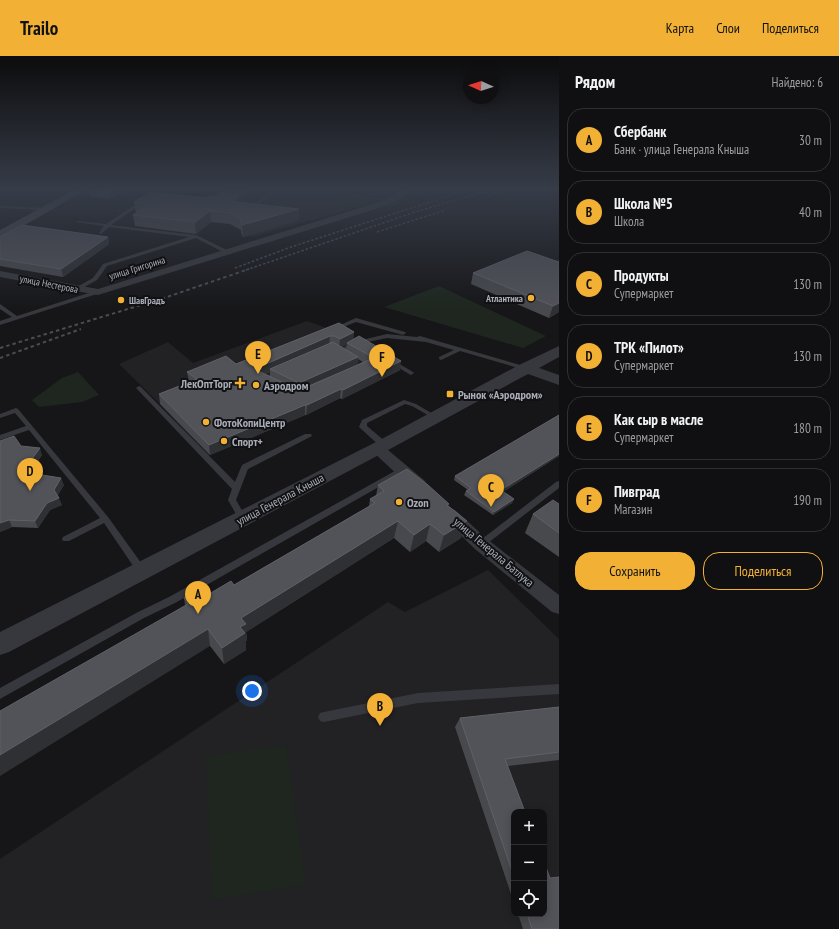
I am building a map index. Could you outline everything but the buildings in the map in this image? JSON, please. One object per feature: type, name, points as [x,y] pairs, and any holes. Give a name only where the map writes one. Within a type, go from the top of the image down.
[{"type":"main road","points":[[0,235],[9,230]]},
{"type":"street","name":"улица Григорина","points":[[98,292],[297,230]]},
{"type":"street","name":"улица Нестерова","points":[[0,274],[77,290],[98,292]]},
{"type":"street","name":"улица Генерала Кныша","points":[[0,644],[243,518],[559,351]]},
{"type":"street","points":[[525,368],[559,380]]},
{"type":"street","name":"улица Генерала Батлука","points":[[380,446],[402,470],[482,544],[559,606]]},
{"type":"lane","points":[[101,233],[104,230]]},
{"type":"lane","points":[[146,230],[196,236],[227,252]]},
{"type":"lane","points":[[77,290],[95,279],[105,265],[196,236]]},
{"type":"lane","points":[[559,261],[551,265],[559,269]]},
{"type":"lane","points":[[0,323],[98,292]]},
{"type":"lane","points":[[0,306],[16,318]]},
{"type":"lane","points":[[325,333],[356,320],[525,368]]},
{"type":"lane","points":[[339,352],[358,342],[386,336],[425,340]]},
{"type":"lane","points":[[358,342],[365,346]]},
{"type":"lane","points":[[325,351],[332,348],[345,356]]},
{"type":"lane","points":[[441,358],[460,349]]},
{"type":"lane","points":[[385,357],[411,373]]},
{"type":"lane","points":[[139,388],[236,488]]},
{"type":"lane","points":[[380,446],[363,427],[364,422],[404,402],[414,405],[435,417]]},
{"type":"lane","points":[[0,416],[16,410],[105,519],[141,570]]},
{"type":"lane","points":[[0,438],[30,427]]},
{"type":"lane","points":[[243,518],[232,500],[245,467],[308,436]]},
{"type":"lane","points":[[0,694],[141,615],[172,600],[402,470]]},
{"type":"lane","points":[[482,544],[559,484]]},
{"type":"lane","points":[[66,539],[105,519]]},
{"type":"lane","points":[[324,717],[418,698],[559,689]]},
{"type":"shaded area","points":[[240,230],[278,230],[252,237]]},
{"type":"shaded area","points":[[439,286],[546,336],[523,348],[384,307]]},
{"type":"shaded area","name":"Аэродром","points":[[307,321],[332,330],[400,370],[342,399],[338,399],[306,415],[207,456],[160,404],[119,364],[168,342],[193,363]]},
{"type":"shaded area","points":[[78,372],[99,395],[82,402],[39,407],[32,400],[62,378]]},
{"type":"shaded area","points":[[488,570],[559,639],[559,929],[0,929],[0,859],[388,602],[405,612]]},
{"type":"shaded area","points":[[286,745],[306,885],[212,900],[206,756]]},
{"type":"railway","points":[[235,268],[291,247],[344,230]]},
{"type":"railway","points":[[246,270],[363,230]]},
{"type":"railway","points":[[377,232],[384,230]]},
{"type":"railway","points":[[0,348],[164,298],[249,269]]},
{"type":"railway","points":[[0,358],[81,329]]},
{"type":"place","name":"Атлантика","points":[[531,298]]},
{"type":"place","name":"ШавГрадъ","points":[[121,300]]},
{"type":"place","name":"Как сыр в масле","points":[[258,374]]},
{"type":"place","name":"Пивград","points":[[382,377]]},
{"type":"place","name":"ЛекОптТорг","points":[[240,383]]},
{"type":"place","name":"Аэродром","points":[[256,385]]},
{"type":"place","name":"Рынок «Аэродром»","points":[[450,394]]},
{"type":"place","name":"ФотоКопиЦентр","points":[[206,422]]},
{"type":"place","name":"Спорт+","points":[[224,441]]},
{"type":"place","name":"ТРК «Пилот»","points":[[30,491]]},
{"type":"place","name":"Ozon","points":[[399,502]]},
{"type":"place","name":"Продукты","points":[[491,507]]},
{"type":"place","name":"Сбербанк","points":[[198,614]]},
{"type":"place","name":"Школа №5","points":[[380,726]]}]
